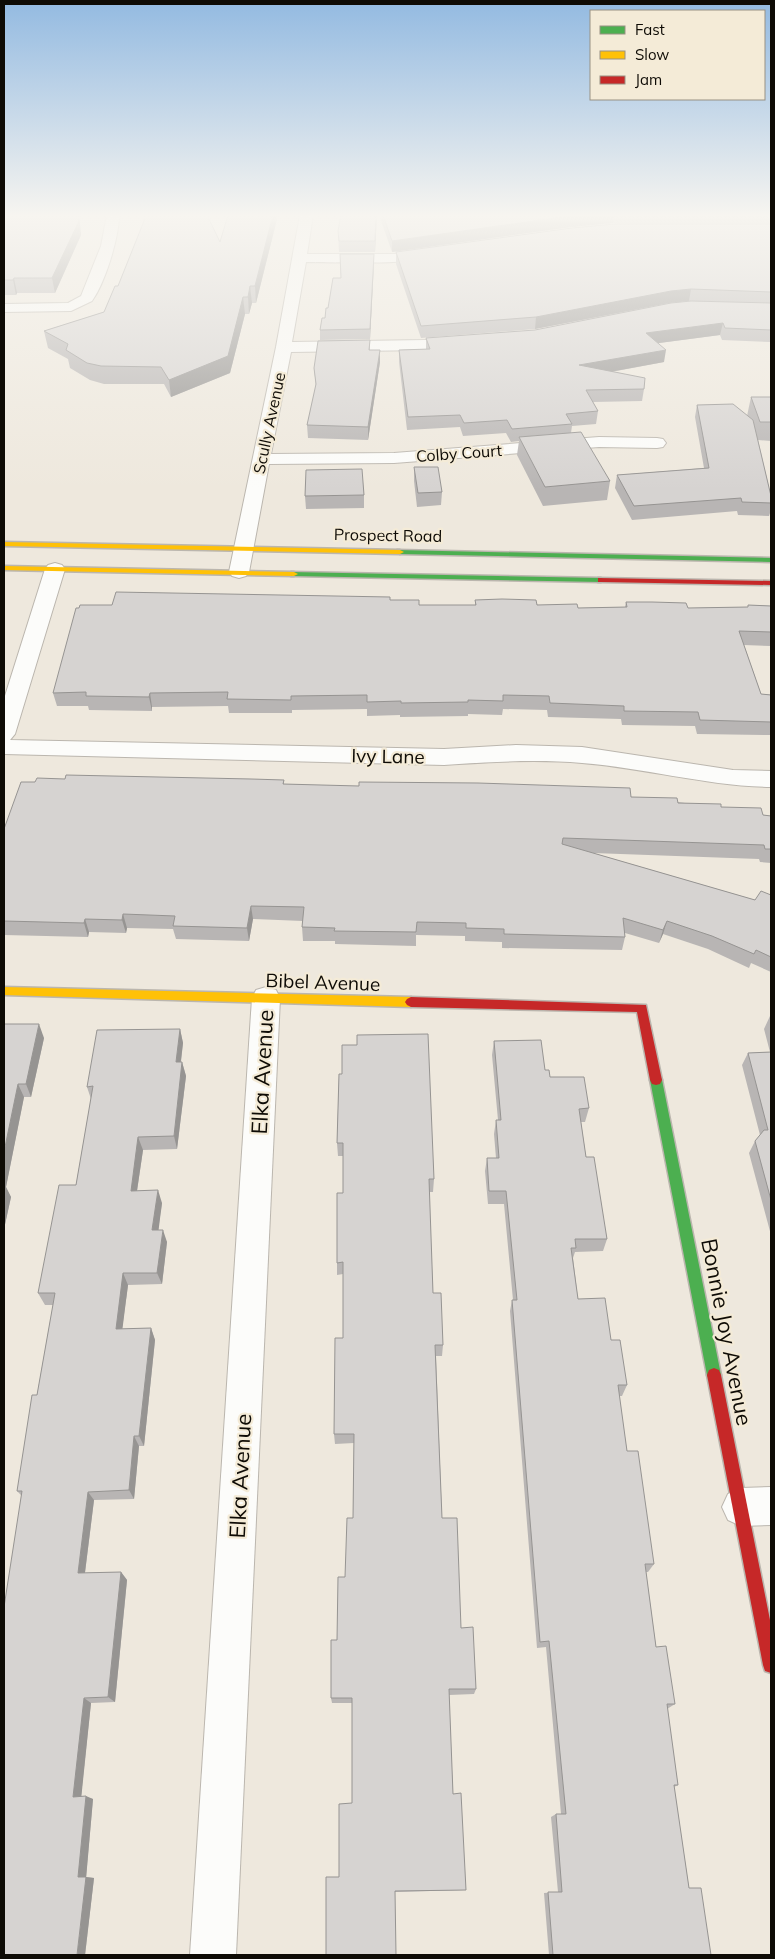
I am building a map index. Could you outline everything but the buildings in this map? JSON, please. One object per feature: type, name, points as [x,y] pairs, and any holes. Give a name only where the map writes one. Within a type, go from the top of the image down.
[{"type":"main road","name":"Prospect Road","points":[[4,544],[771,560]]},
{"type":"main road","points":[[4,568],[771,583]]},
{"type":"main road","name":"Bibel Avenue","points":[[4,991],[642,1008]]},
{"type":"main road","name":"Bonnie Joy Avenue","points":[[642,1008],[756,1506],[771,1665]]},
{"type":"street","points":[[4,308],[71,306]]},
{"type":"street","name":"Scully Avenue","points":[[239,572],[291,306]]},
{"type":"street","points":[[284,347],[406,346],[474,341]]},
{"type":"street","name":"Colby Court","points":[[261,459],[394,458],[599,442],[657,443]]},
{"type":"street","points":[[4,734],[55,569]]},
{"type":"street","name":"Ivy Lane","points":[[4,747],[444,757],[516,753],[582,755],[733,778],[771,779]]},
{"type":"street","name":"Elka Avenue","points":[[213,1955],[266,998]]},
{"type":"traffic: fast","points":[[400,552],[771,560]]},
{"type":"traffic: fast","points":[[294,574],[601,580]]},
{"type":"traffic: fast","points":[[656,1080],[714,1375]]},
{"type":"traffic: slow","points":[[4,544],[400,552]]},
{"type":"traffic: slow","points":[[4,568],[294,574]]},
{"type":"traffic: slow","points":[[4,991],[411,1002]]},
{"type":"traffic: jam","points":[[601,580],[771,583]]},
{"type":"traffic: jam","points":[[411,1002],[642,1008],[656,1080]]},
{"type":"traffic: jam","points":[[714,1375],[771,1665]]}]
